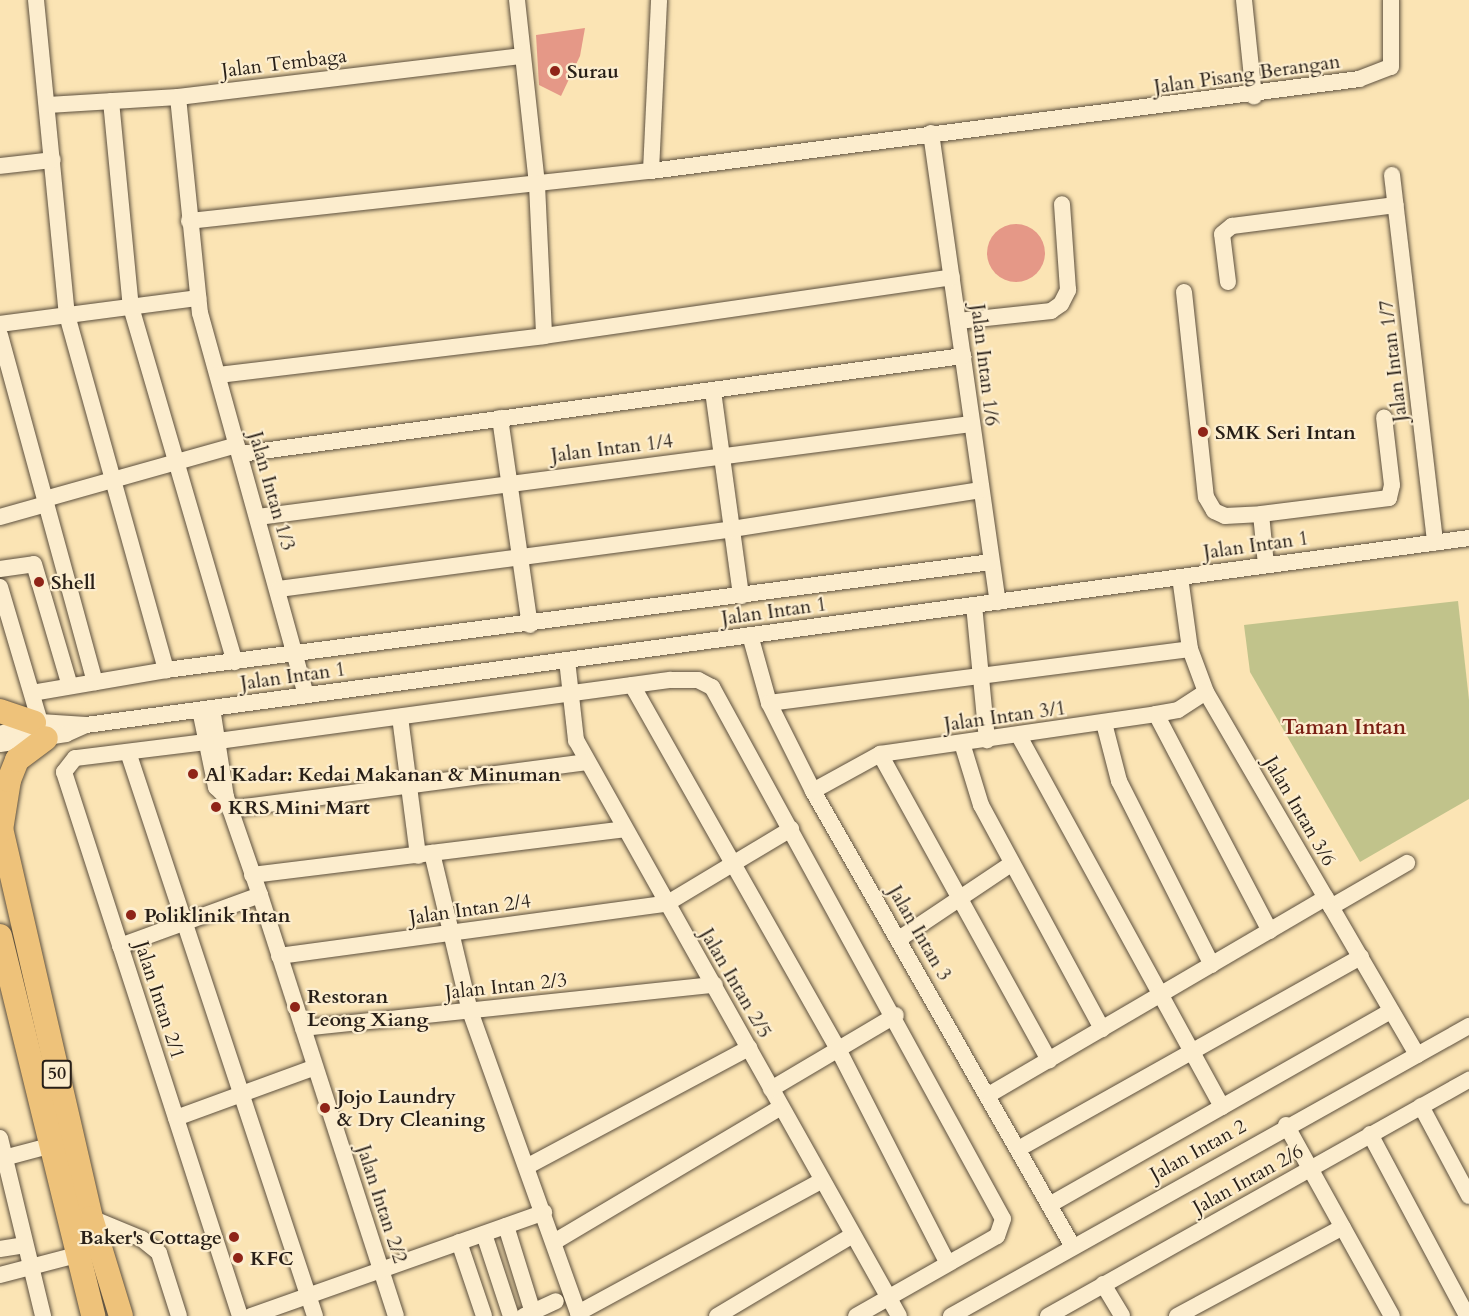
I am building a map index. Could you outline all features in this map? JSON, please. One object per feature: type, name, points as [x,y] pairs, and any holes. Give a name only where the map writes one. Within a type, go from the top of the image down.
[{"type":"highway","points":[[0,711],[40,728],[17,760],[9,780],[1,827]]},
{"type":"highway","name":"50","points":[[1,827],[91,1218],[121,1316]]},
{"type":"highway","name":"50","points":[[0,936],[49,1146],[93,1316]]},
{"type":"street","points":[[36,0],[67,315],[166,670]]},
{"type":"street","points":[[517,0],[537,185],[544,336]]},
{"type":"street","points":[[651,171],[659,0]]},
{"type":"street","points":[[1244,0],[1254,96]]},
{"type":"street","name":"Jalan Pisang Berangan","points":[[189,221],[537,185],[931,133],[1254,96],[1359,79],[1391,67],[1391,0]]},
{"type":"street","name":"Jalan Tembaga","points":[[48,105],[178,96],[523,56]]},
{"type":"street","name":"Jalan Intan 1/3","points":[[178,96],[198,298],[238,450],[297,655],[306,695]]},
{"type":"street","points":[[111,101],[131,307],[174,463],[235,662]]},
{"type":"street","name":"Jalan Intan 1/6","points":[[931,133],[998,602]]},
{"type":"street","points":[[0,166],[53,160]]},
{"type":"street","name":"Jalan Intan 1/7","points":[[1392,175],[1436,542]]},
{"type":"street","points":[[958,321],[1051,311],[1061,304],[1068,290],[1062,204]]},
{"type":"street","points":[[1228,282],[1222,234],[1232,226],[1395,206]]},
{"type":"street","points":[[218,375],[544,336],[952,278]]},
{"type":"street","points":[[1184,292],[1206,497],[1214,511],[1225,516],[1261,514],[1389,498],[1392,485],[1384,417]]},
{"type":"street","points":[[0,324],[198,298]]},
{"type":"street","points":[[0,335],[95,682]]},
{"type":"street","points":[[0,517],[113,480],[174,463],[238,450],[713,391],[963,356]]},
{"type":"street","points":[[713,391],[741,596]]},
{"type":"street","points":[[500,418],[530,625]]},
{"type":"street","name":"Jalan Intan 1/4","points":[[258,517],[972,424]]},
{"type":"street","points":[[279,589],[732,529],[981,490]]},
{"type":"street","points":[[1261,514],[1266,565]]},
{"type":"street","name":"Jalan Intan 1","points":[[0,734],[206,709],[1469,538]]},
{"type":"street","name":"Jalan Intan 1","points":[[32,693],[166,670],[530,625],[992,561]]},
{"type":"street","points":[[0,569],[34,564],[70,686]]},
{"type":"street","name":"Jalan Intan 3/6","points":[[1180,577],[1190,649],[1206,692],[1417,1055]]},
{"type":"street","points":[[0,587],[32,693],[40,728]]},
{"type":"street","points":[[974,605],[987,740]]},
{"type":"street","name":"Jalan Intan 3","points":[[750,635],[769,703],[813,790],[990,1094],[1072,1245]]},
{"type":"street","points":[[769,703],[980,674],[1190,649]]},
{"type":"street","name":"Jalan Intan 2/5","points":[[567,660],[568,694],[576,740],[587,762],[714,985],[820,1181],[899,1316]]},
{"type":"street","points":[[212,742],[632,685],[698,680],[712,687],[896,1015],[999,1210],[1003,1227],[997,1236],[947,1262],[856,1316]]},
{"type":"street","points":[[632,685],[838,1051],[947,1262]]},
{"type":"street","name":"Jalan Intan 3/1","points":[[813,790],[880,754],[1018,736],[1178,710],[1206,692]]},
{"type":"street","name":"Jalan Intan 2/2","points":[[206,709],[228,803],[396,1316]]},
{"type":"street","points":[[1156,714],[1270,931]]},
{"type":"street","points":[[400,717],[409,786],[425,854],[451,932],[470,1011],[528,1166],[579,1315],[820,1181]]},
{"type":"street","points":[[1104,723],[1119,781],[1212,965]]},
{"type":"street","name":"Jalan Intan 1","points":[[0,744],[40,728]]},
{"type":"street","points":[[1018,736],[1158,997],[1222,1107]]},
{"type":"street","name":"Jalan Intan 2/1","points":[[212,742],[75,758],[64,772],[240,1316]]},
{"type":"street","points":[[962,743],[981,805],[1102,1029]]},
{"type":"street","points":[[128,752],[315,1316]]},
{"type":"street","points":[[880,754],[959,901],[1049,1060]]},
{"type":"street","points":[[228,803],[409,786],[587,762]]},
{"type":"street","points":[[252,875],[624,829]]},
{"type":"street","points":[[666,904],[791,829]]},
{"type":"street","points":[[990,1094],[1270,931],[1407,863]]},
{"type":"street","points":[[898,939],[959,901],[1011,864]]},
{"type":"street","points":[[120,946],[260,895]]},
{"type":"street","name":"Jalan Intan 2/4","points":[[279,956],[666,904]]},
{"type":"street","points":[[1020,1148],[1361,957]]},
{"type":"street","name":"Jalan Intan 2/3","points":[[303,1028],[714,985]]},
{"type":"street","points":[[1051,1204],[1391,1011]]},
{"type":"street","points":[[771,1089],[896,1015]]},
{"type":"street","name":"Jalan Intan 2","points":[[951,1316],[1286,1125],[1469,1026]]},
{"type":"street","points":[[528,1166],[749,1048]]},
{"type":"street","points":[[176,1118],[315,1067]]},
{"type":"street","name":"Jalan Intan 2/6","points":[[1048,1316],[1469,1080]]},
{"type":"street","points":[[1421,1106],[1469,1196]]},
{"type":"street","points":[[554,1242],[781,1107]]},
{"type":"street","points":[[1286,1125],[1392,1316]]},
{"type":"street","points":[[1370,1134],[1467,1316]]},
{"type":"street","points":[[0,1138],[2,1158],[43,1316]]},
{"type":"street","points":[[2,1158],[49,1146]]},
{"type":"street","points":[[251,1316],[544,1212]]},
{"type":"street","points":[[91,1218],[142,1239],[159,1253],[179,1316]]},
{"type":"street","points":[[506,1226],[530,1314],[556,1301]]},
{"type":"street","points":[[1177,1316],[1343,1227]]},
{"type":"street","points":[[484,1234],[511,1316]]},
{"type":"street","points":[[717,1316],[851,1236]]},
{"type":"street","points":[[459,1242],[484,1316]]},
{"type":"street","points":[[0,1248],[24,1245]]},
{"type":"street","points":[[0,1275],[76,1254]]},
{"type":"street","points":[[1103,1284],[1122,1316]]},
{"type":"green space","points":[[1458,601],[1469,700],[1469,799],[1360,862],[1250,672],[1244,625]]},
{"type":"building","name":"Surau","points":[[585,28],[580,56],[561,96],[539,85],[536,35]]},
{"type":"building","points":[[1016,224],[1032,229],[1040,237],[1045,253],[1040,269],[1032,277],[1016,282],[1000,277],[992,269],[987,253],[992,237],[1000,229]]},
{"type":"place","name":"Surau","points":[[555,71]]},
{"type":"place","name":"SMK Seri Intan","points":[[1203,432]]},
{"type":"place","name":"Shell","points":[[39,582]]},
{"type":"place","name":"Al Kadar: Kedai Makanan & Minuman","points":[[193,774]]},
{"type":"place","name":"KRS Mini Mart","points":[[216,807]]},
{"type":"place","name":"Poliklinik Intan","points":[[131,915]]},
{"type":"place","name":"Restoran Leong Xiang","points":[[295,1007]]},
{"type":"place","name":"Jojo Laundry & Dry Cleaning","points":[[325,1108]]},
{"type":"place","name":"Baker's Cottage","points":[[234,1237]]},
{"type":"place","name":"KFC","points":[[238,1258]]},
{"type":"district","name":"Taman Intan","points":[[1344,728]]}]
